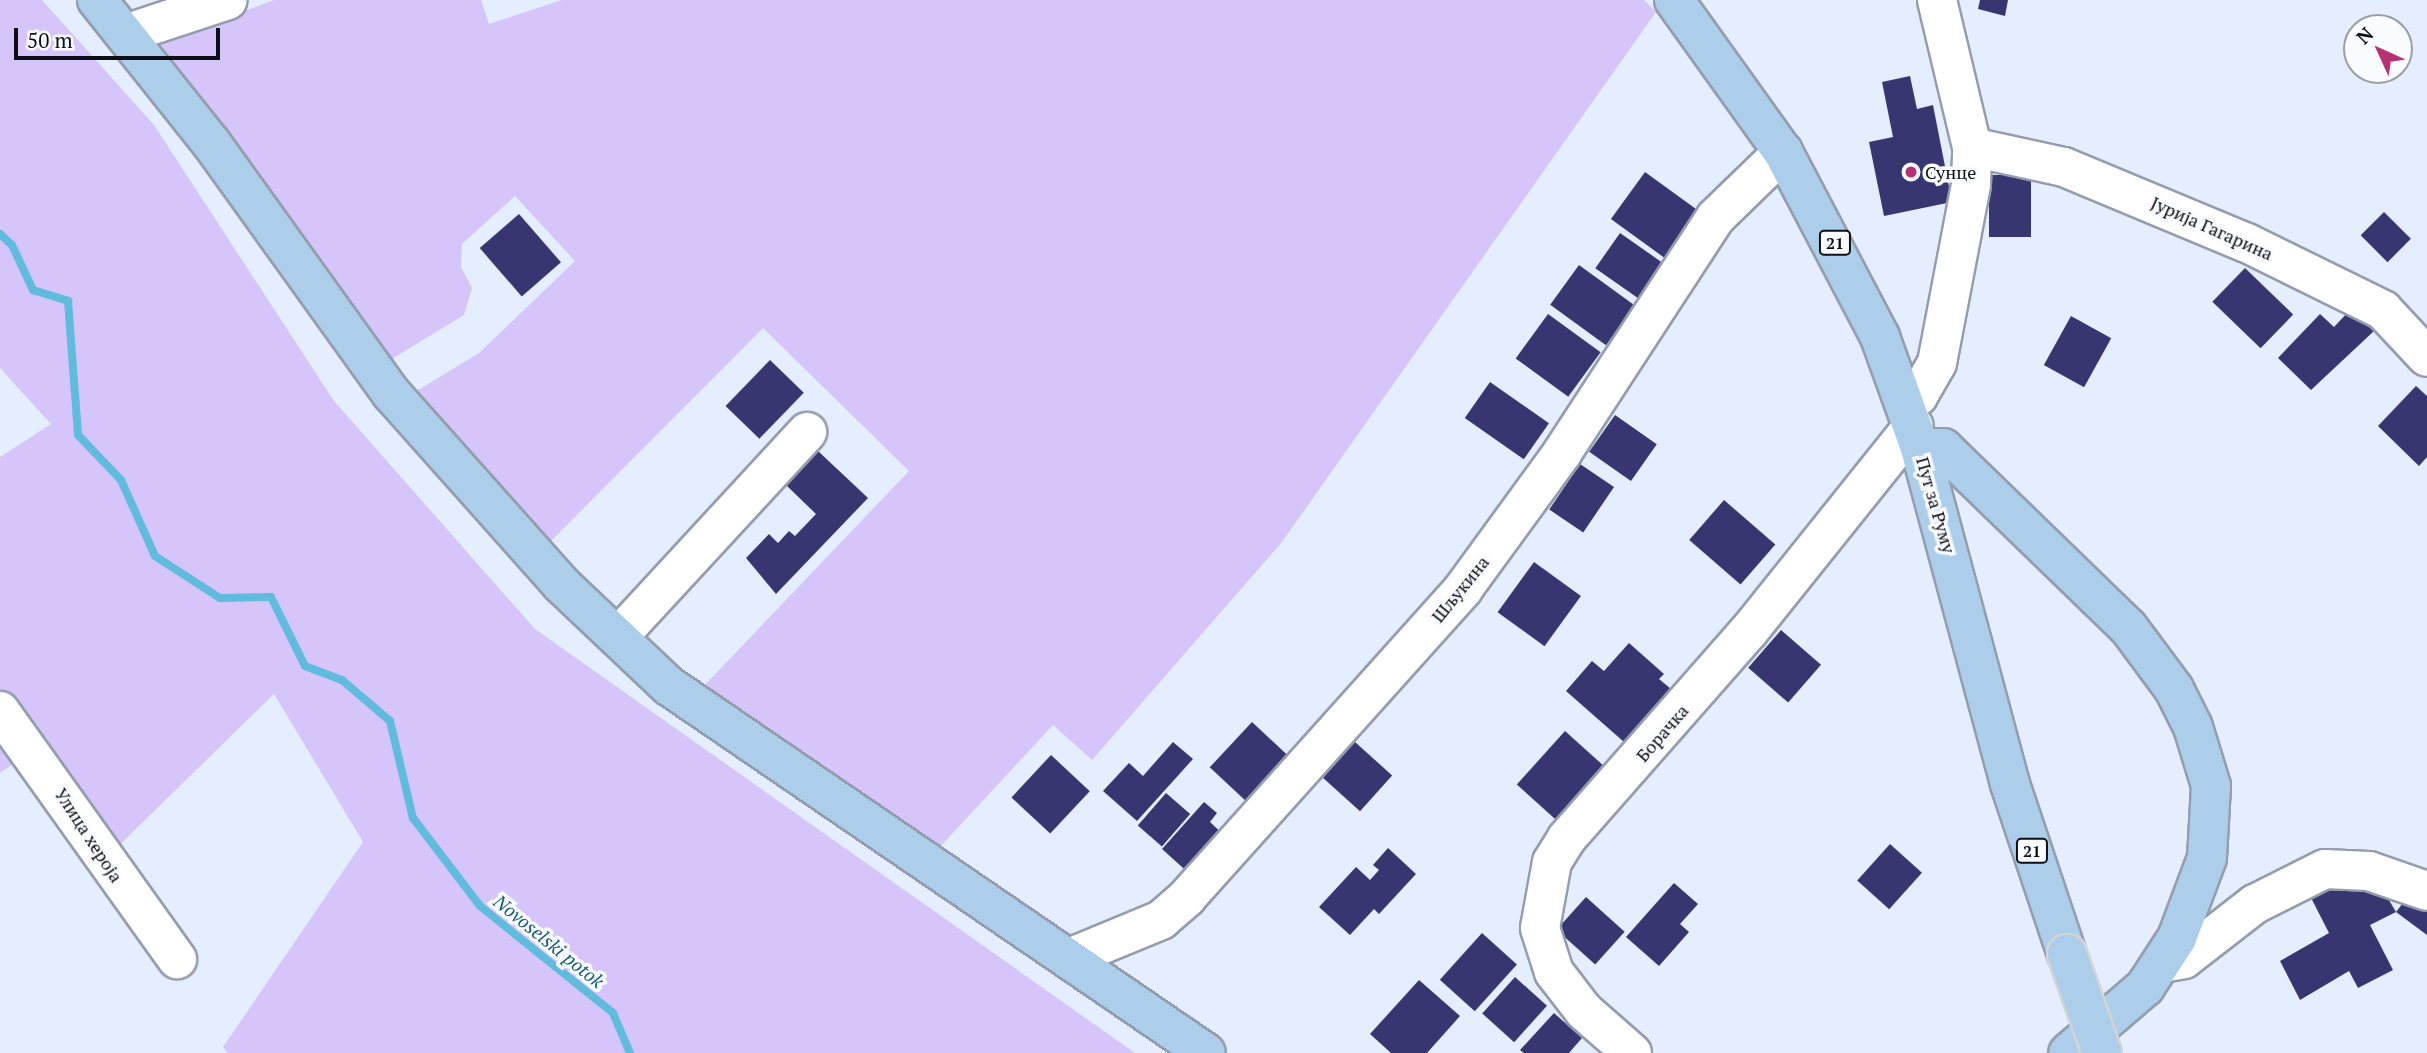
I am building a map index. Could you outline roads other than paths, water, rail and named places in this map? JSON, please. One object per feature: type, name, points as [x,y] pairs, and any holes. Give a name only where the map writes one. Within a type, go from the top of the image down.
[{"type":"main road","points":[[97,0],[212,144],[391,393],[561,584],[669,686],[1206,1053]]},
{"type":"main road","name":"Пут за Руму","points":[[1674,0],[1783,152],[1846,265],[1912,425],[2010,784],[2102,1053]]},
{"type":"main road","points":[[1912,425],[1943,448],[2128,627],[2174,689],[2193,727],[2211,786],[2207,858],[2191,909],[2162,963],[2102,1028],[2068,1053]]},
{"type":"street","points":[[125,34],[228,0]]},
{"type":"street","points":[[1937,0],[1972,147]]},
{"type":"street","name":"Јурија Гагарина","points":[[1972,147],[2064,167],[2247,243],[2383,310],[2427,357]]},
{"type":"street","name":"Борачка","points":[[1632,1053],[1584,1011],[1554,972],[1541,928],[1552,862],[1567,838],[1749,631],[1912,425],[1924,386],[1947,330],[1972,147]]},
{"type":"street","name":"Шљукина","points":[[1069,958],[1161,920],[1187,897],[1463,589],[1562,453],[1714,218],[1783,152]]},
{"type":"street","points":[[618,637],[807,432]]},
{"type":"street","name":"Улица хероја","points":[[0,711],[177,959]]},
{"type":"street","points":[[2162,963],[2184,959],[2264,899],[2325,869],[2369,871],[2427,891]]},
{"type":"waterway","name":"Novoselski potok","points":[[0,234],[12,245],[33,290],[68,301],[78,435],[121,480],[155,556],[220,598],[271,597],[305,666],[342,680],[390,721],[413,818],[480,906],[613,1013],[630,1053]]},
{"type":"place","name":"Сунце","points":[[1911,172]]}]
